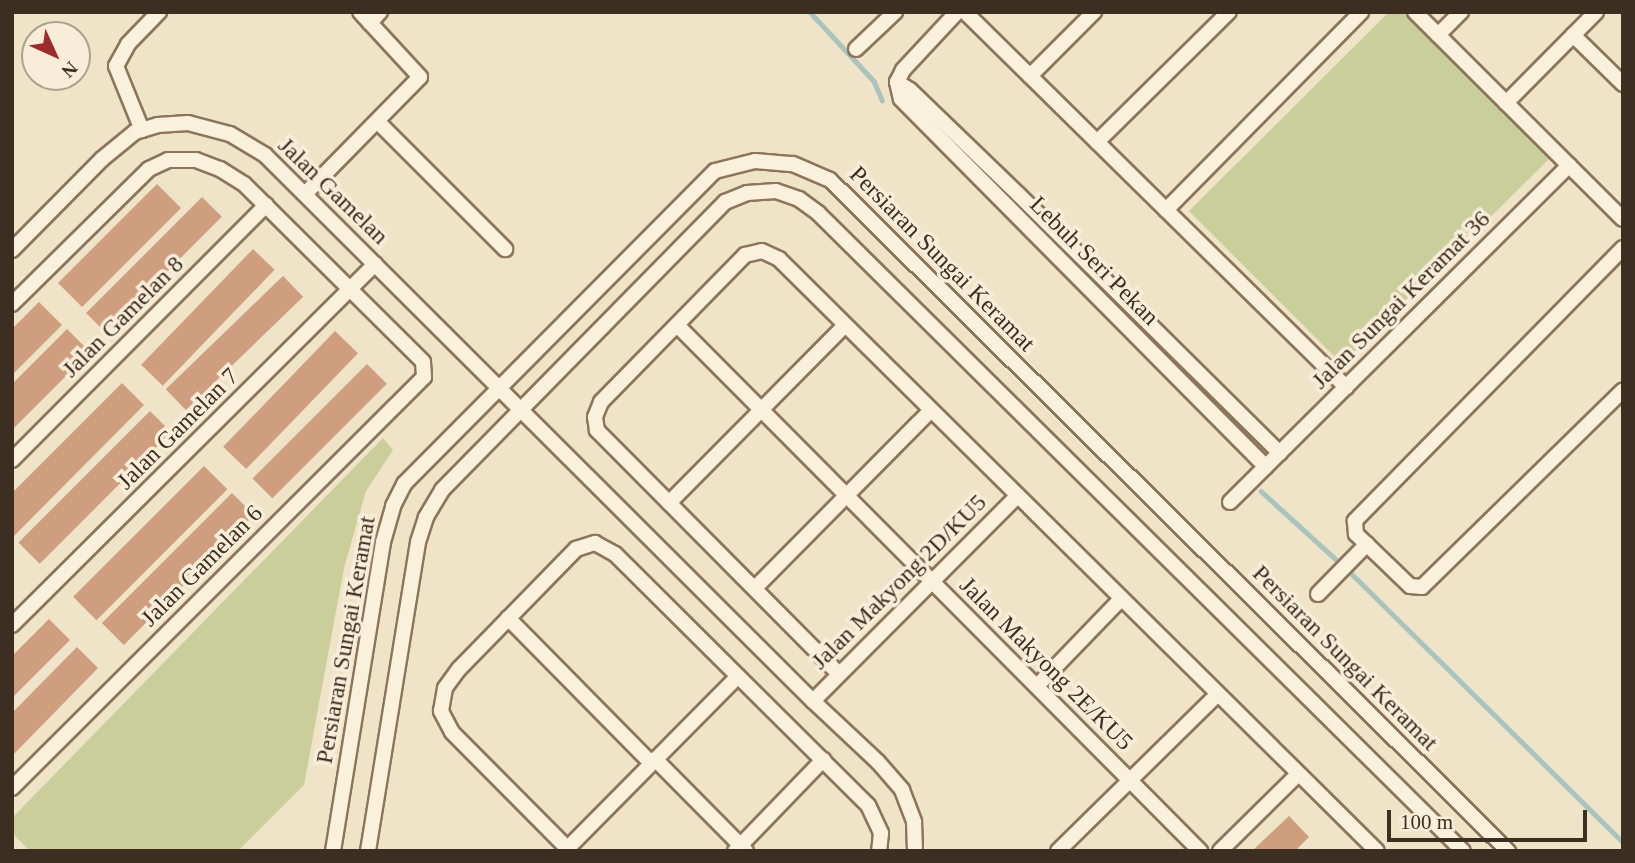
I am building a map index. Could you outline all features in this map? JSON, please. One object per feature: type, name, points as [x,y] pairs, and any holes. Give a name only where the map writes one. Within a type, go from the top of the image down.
[{"type":"street","points":[[142,130],[116,66],[128,44],[159,12]]},
{"type":"street","points":[[856,49],[895,12]]},
{"type":"street","points":[[957,12],[903,70],[897,82],[910,90],[1280,453]]},
{"type":"street","points":[[965,12],[1346,387]]},
{"type":"street","points":[[1030,76],[1094,12]]},
{"type":"street","points":[[1097,142],[1228,12]]},
{"type":"street","points":[[1166,210],[1361,12]]},
{"type":"street","points":[[1415,12],[1623,219]]},
{"type":"street","points":[[1438,35],[1461,12]]},
{"type":"street","points":[[1506,103],[1596,12]]},
{"type":"street","points":[[306,194],[421,78],[370,16]]},
{"type":"street","points":[[1573,35],[1623,84]]},
{"type":"street","name":"Lebuh Seri Pekan","points":[[897,82],[901,99],[1266,467]]},
{"type":"street","points":[[378,122],[505,249]]},
{"type":"street","name":"Jalan Gamelan","points":[[12,250],[102,159],[135,132],[158,125],[188,123],[230,134],[265,155],[813,701],[878,762],[902,790],[914,822],[915,851]]},
{"type":"street","points":[[12,304],[149,169],[168,160],[196,160],[220,169],[244,184],[350,289]]},
{"type":"street","name":"Persiaran Sungai Keramat","points":[[333,851],[383,542],[393,506],[404,484],[715,171],[755,161],[793,164],[830,180],[1508,851]]},
{"type":"street","name":"Jalan Sungai Keramat 36","points":[[1230,502],[1569,165]]},
{"type":"street","points":[[368,851],[418,542],[426,517],[442,490],[725,202],[747,193],[776,191],[799,199],[1463,851]]},
{"type":"street","name":"Jalan Gamelan 8","points":[[12,460],[266,205]]},
{"type":"street","points":[[1623,248],[1355,521],[1356,534],[1410,586],[1422,587],[1623,390]]},
{"type":"street","points":[[839,674],[597,430],[595,417],[601,402],[746,255],[762,251],[779,259],[1297,775],[1377,851]]},
{"type":"street","name":"Jalan Gamelan 7","points":[[12,625],[375,264]]},
{"type":"street","name":"Jalan Gamelan 6","points":[[12,788],[424,377],[423,362],[350,289]]},
{"type":"street","name":"Jalan Makyong 2E/KU5","points":[[677,325],[1200,851]]},
{"type":"street","points":[[669,503],[845,325]]},
{"type":"street","points":[[755,588],[930,410]]},
{"type":"street","name":"Jalan Makyong 2D/KU5","points":[[813,701],[1017,496]]},
{"type":"street","points":[[738,676],[566,849],[452,732],[441,712],[445,688],[459,669],[576,549],[595,543],[615,554],[868,804],[881,833],[879,851]]},
{"type":"street","points":[[1318,594],[1367,544]]},
{"type":"street","points":[[1037,686],[1121,599]]},
{"type":"street","points":[[508,618],[740,849],[823,760]]},
{"type":"street","points":[[1058,851],[1217,695]]},
{"type":"street","points":[[1220,851],[1297,775]]},
{"type":"green space","points":[[1389,12],[1403,12],[1549,159],[1342,364],[1189,211]]},
{"type":"green space","points":[[383,438],[393,450],[366,491],[344,568],[304,785],[238,851],[30,851],[12,833],[12,818]]},
{"type":"building","points":[[157,184],[181,208],[82,307],[58,283]]},
{"type":"building","points":[[202,197],[222,217],[106,333],[86,313]]},
{"type":"building","points":[[253,249],[275,270],[163,386],[141,365]]},
{"type":"building","points":[[283,276],[303,297],[186,410],[166,389]]},
{"type":"building","points":[[39,302],[62,325],[12,375],[12,329]]},
{"type":"building","points":[[67,329],[90,352],[12,430],[12,384]]},
{"type":"building","points":[[335,331],[358,353],[246,469],[223,447]]},
{"type":"building","points":[[367,364],[387,384],[272,498],[252,479]]},
{"type":"building","points":[[122,383],[144,405],[14,536],[12,493]]},
{"type":"building","points":[[150,411],[171,432],[40,564],[18,543]]},
{"type":"building","points":[[204,466],[227,489],[97,620],[73,597]]},
{"type":"building","points":[[232,493],[254,515],[124,645],[102,623]]},
{"type":"building","points":[[49,619],[70,640],[12,698],[12,656]]},
{"type":"building","points":[[77,647],[98,668],[12,756],[12,713]]},
{"type":"building","points":[[1289,816],[1309,837],[1295,851],[1252,851]]},
{"type":"waterway","points":[[810,12],[874,81],[882,100]]},
{"type":"waterway","points":[[1261,491],[1352,574],[1623,842]]}]
